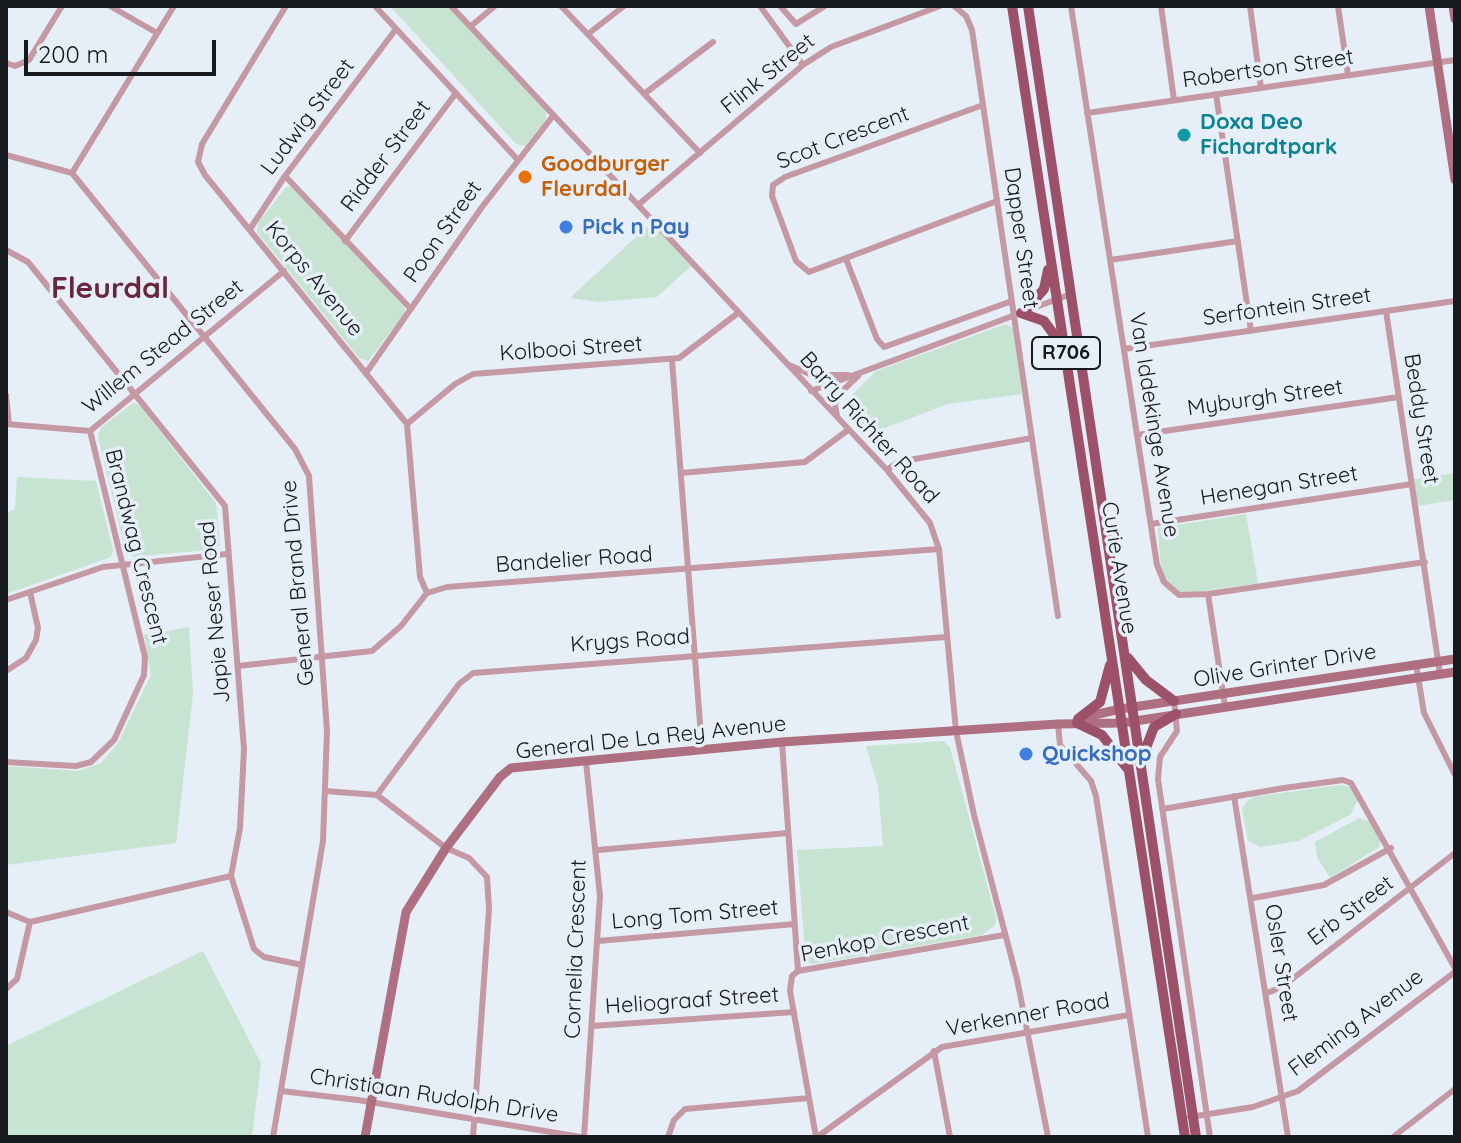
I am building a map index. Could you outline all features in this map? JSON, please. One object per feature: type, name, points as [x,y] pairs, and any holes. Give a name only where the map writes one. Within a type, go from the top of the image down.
[{"type":"main road","name":"Curie Avenue","points":[[1012,6],[1130,773],[1188,1117],[1196,1137]]},
{"type":"main road","name":"Curie Avenue","points":[[1028,6],[1143,769],[1188,1117],[1185,1137]]},
{"type":"main road","points":[[1020,313],[1046,285],[1047,232]]},
{"type":"main road","points":[[1020,313],[1039,317],[1053,329],[1069,372]]},
{"type":"main road","points":[[1111,649],[1100,702],[1077,721],[1109,742],[1130,773]]},
{"type":"main road","points":[[1124,653],[1146,680],[1174,701]]},
{"type":"main road","points":[[1143,769],[1148,736],[1154,727],[1176,714]]},
{"type":"street","points":[[6,63],[15,66],[29,60],[62,6]]},
{"type":"street","points":[[110,6],[157,33]]},
{"type":"street","points":[[6,155],[72,173],[174,6]]},
{"type":"street","name":"Korps Avenue","points":[[286,6],[202,144],[198,156],[205,175],[407,424]]},
{"type":"street","points":[[375,6],[517,159]]},
{"type":"street","name":"Barry Richter Road","points":[[451,6],[887,470],[926,516],[939,549],[956,731],[1028,1034],[1048,1137]]},
{"type":"street","points":[[471,26],[495,6]]},
{"type":"street","points":[[561,6],[700,153]]},
{"type":"street","points":[[588,34],[624,6]]},
{"type":"street","points":[[760,6],[803,65]]},
{"type":"street","points":[[780,6],[796,24],[825,6]]},
{"type":"street","name":"Flink Street","points":[[638,205],[803,65],[831,47],[940,6]]},
{"type":"street","name":"Van Iddekinge Avenue","points":[[1071,6],[1157,565],[1168,588],[1179,595],[1208,594],[1425,562]]},
{"type":"street","points":[[1161,6],[1174,100]]},
{"type":"street","points":[[1250,6],[1261,88]]},
{"type":"street","points":[[1338,6],[1348,75]]},
{"type":"street","points":[[1429,6],[1455,180]]},
{"type":"street","points":[[1453,6],[1455,19]]},
{"type":"street","name":"Dapper Street","points":[[957,8],[972,30],[1012,301],[1020,313],[1032,438],[1058,616]]},
{"type":"street","name":"Ludwig Street","points":[[250,229],[285,176],[396,29]]},
{"type":"street","points":[[644,94],[713,42]]},
{"type":"street","name":"Robertson Street","points":[[1087,113],[1455,60]]},
{"type":"street","name":"Ridder Street","points":[[345,241],[456,93]]},
{"type":"street","points":[[1216,94],[1251,331]]},
{"type":"street","name":"Scot Crescent","points":[[983,105],[785,177],[773,185],[772,196],[799,267],[816,271],[997,201]]},
{"type":"street","name":"Poon Street","points":[[366,373],[517,159],[553,116]]},
{"type":"street","name":"General Brand Drive","points":[[72,173],[305,463],[309,476],[327,731],[323,841],[273,1137]]},
{"type":"street","points":[[285,176],[411,309]]},
{"type":"street","points":[[1110,260],[1238,241]]},
{"type":"street","name":"Japie Neser Road","points":[[6,250],[28,262],[222,500],[238,666],[243,771],[240,828],[231,876],[249,940],[257,952],[271,960],[302,965]]},
{"type":"street","points":[[846,259],[877,339],[887,347],[1012,301]]},
{"type":"street","name":"Willem Stead Street","points":[[6,395],[8,424],[90,431],[284,271]]},
{"type":"street","points":[[811,391],[1071,294]]},
{"type":"street","name":"Serfontein Street","points":[[1124,349],[1455,301]]},
{"type":"street","name":"Beddy Street","points":[[1386,311],[1440,674]]},
{"type":"street","name":"Kolbooi Street","points":[[407,424],[455,384],[473,374],[672,360],[683,356],[738,313]]},
{"type":"street","points":[[672,360],[702,749]]},
{"type":"street","points":[[786,364],[812,375],[858,374]]},
{"type":"street","points":[[837,418],[835,405],[839,394],[872,369]]},
{"type":"street","name":"Myburgh Street","points":[[1137,435],[1399,397]]},
{"type":"street","points":[[238,666],[323,659],[376,649],[408,619],[427,593],[420,577],[407,424]]},
{"type":"street","points":[[681,473],[805,462],[848,430]]},
{"type":"street","name":"Brandwag Crescent","points":[[6,762],[76,766],[91,762],[114,740],[145,668],[90,431]]},
{"type":"street","points":[[887,470],[898,462],[1032,438]]},
{"type":"street","name":"Henegan Street","points":[[1151,524],[1412,484]]},
{"type":"street","name":"Bandelier Road","points":[[427,593],[467,585],[939,549]]},
{"type":"street","points":[[6,600],[121,564],[227,554]]},
{"type":"street","points":[[6,671],[26,658],[36,640],[38,628],[30,592]]},
{"type":"street","points":[[1208,594],[1225,706]]},
{"type":"street","name":"Krygs Road","points":[[377,795],[459,684],[473,673],[946,637]]},
{"type":"street","name":"Olive Grinter Drive","points":[[1120,709],[1455,659]]},
{"type":"street","points":[[1416,664],[1424,713],[1451,760],[1455,775]]},
{"type":"street","name":"Olive Grinter Drive","points":[[1122,723],[1455,672]]},
{"type":"street","points":[[1174,701],[1174,740],[1157,763],[1210,1137]]},
{"type":"street","name":"General De La Rey Avenue","points":[[365,1137],[406,912],[446,848],[506,770],[782,742],[1058,724],[1120,709]]},
{"type":"street","name":"General De La Rey Avenue","points":[[1077,721],[1122,723]]},
{"type":"street","points":[[1058,724],[1060,745],[1094,788],[1148,1137]]},
{"type":"street","points":[[782,742],[798,971]]},
{"type":"street","name":"Cornelia Crescent","points":[[583,1137],[598,941],[598,850],[586,762]]},
{"type":"street","points":[[1163,809],[1347,781],[1357,787],[1455,970]]},
{"type":"street","points":[[325,791],[377,795],[446,848],[479,867],[488,884],[473,1137]]},
{"type":"street","name":"Osler Street","points":[[1234,796],[1253,898],[1288,1137]]},
{"type":"street","points":[[598,850],[788,833]]},
{"type":"street","points":[[1253,898],[1324,885],[1391,848]]},
{"type":"street","name":"Erb Street","points":[[1267,993],[1282,987],[1455,853]]},
{"type":"street","points":[[6,912],[30,922],[231,876]]},
{"type":"street","points":[[6,989],[17,979],[30,922]]},
{"type":"street","name":"Long Tom Street","points":[[598,941],[795,924]]},
{"type":"street","name":"Penkop Crescent","points":[[816,1137],[790,981],[798,971],[1004,935]]},
{"type":"street","name":"Fleming Avenue","points":[[1188,1117],[1253,1107],[1298,1091],[1455,970]]},
{"type":"street","name":"Heliograaf Street","points":[[592,1026],[794,1012]]},
{"type":"street","name":"Verkenner Road","points":[[816,1137],[934,1051],[967,1040],[1028,1034],[1129,1015]]},
{"type":"street","points":[[934,1051],[950,1137]]},
{"type":"street","points":[[1393,1137],[1455,1089]]},
{"type":"street","name":"Christiaan Rudolph Drive","points":[[281,1091],[372,1102],[583,1137]]},
{"type":"street","points":[[668,1137],[674,1120],[685,1109],[809,1098]]},
{"type":"green space","points":[[390,6],[451,6],[546,110],[546,120],[526,146],[516,144]]},
{"type":"green space","points":[[286,187],[293,187],[405,307],[405,313],[368,361],[359,358],[257,232],[258,223]]},
{"type":"green space","points":[[651,223],[691,266],[657,297],[599,302],[570,298]]},
{"type":"green space","points":[[1006,324],[1013,328],[1022,394],[948,404],[880,430],[868,438],[847,418],[849,398],[876,371]]},
{"type":"green space","points":[[133,403],[140,406],[216,503],[220,544],[217,549],[133,557],[125,550],[98,436],[101,428]]},
{"type":"green space","points":[[1455,473],[1455,500],[1417,506],[1414,479]]},
{"type":"green space","points":[[17,477],[96,481],[113,550],[111,557],[6,594],[6,513],[15,509]]},
{"type":"green space","points":[[1246,514],[1258,583],[1189,593],[1180,592],[1166,582],[1161,572],[1158,528]]},
{"type":"green space","points":[[189,627],[193,694],[176,843],[6,865],[6,766],[78,771],[101,763],[118,743],[151,675],[144,635]]},
{"type":"green space","points":[[943,741],[950,747],[996,918],[995,925],[982,935],[813,964],[806,962],[797,850],[883,846],[878,786],[866,746]]},
{"type":"green space","points":[[1339,785],[1351,787],[1358,800],[1350,815],[1299,841],[1260,847],[1248,841],[1242,809],[1254,797]]},
{"type":"green space","points":[[1359,818],[1371,822],[1380,840],[1379,847],[1330,878],[1317,857],[1315,842]]},
{"type":"green space","points":[[203,951],[261,1063],[252,1137],[6,1137],[6,1046]]},
{"type":"place","name":"Doxa Deo Fichardtpark","points":[[1184,135]]},
{"type":"place","name":"Goodburger Fleurdal","points":[[525,177]]},
{"type":"place","name":"Pick n Pay","points":[[566,227]]},
{"type":"place","name":"Quickshop","points":[[1026,754]]},
{"type":"district","name":"Fleurdal","points":[[110,289]]}]
